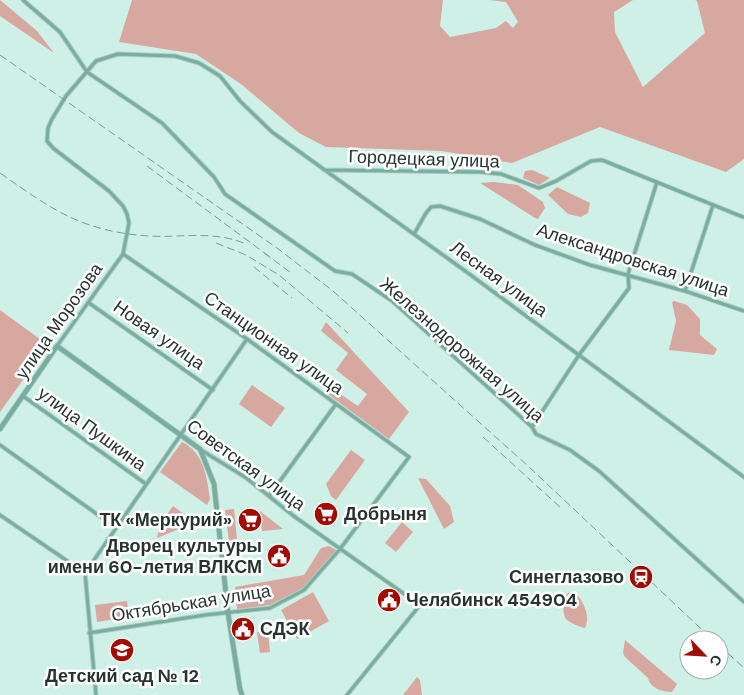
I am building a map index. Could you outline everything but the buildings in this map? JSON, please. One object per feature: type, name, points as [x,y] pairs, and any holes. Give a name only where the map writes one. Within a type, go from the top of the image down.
[{"type":"street","points":[[23,0],[60,32],[87,72]]},
{"type":"street","name":"Лесная улица","points":[[123,254],[128,223],[127,214],[123,206],[110,191],[53,148],[47,141],[48,128],[66,96],[96,62],[118,54],[175,56],[199,63],[220,76],[240,101],[272,132],[744,477]]},
{"type":"street","name":"Железнодорожная улица","points":[[87,72],[162,123],[214,177],[226,194],[335,270],[352,274],[392,301],[532,427],[536,434],[570,450],[599,472],[744,602]]},
{"type":"street","name":"Городецкая улица","points":[[324,170],[480,172],[501,174],[539,188],[596,159],[743,216]]},
{"type":"street","points":[[532,427],[579,355],[629,288],[628,274],[657,182]]},
{"type":"street","points":[[686,291],[713,205]]},
{"type":"street","name":"Александровская улица","points":[[414,234],[426,213],[431,208],[440,206],[480,219],[535,244],[590,265],[686,291],[744,311]]},
{"type":"street","points":[[743,216],[744,222]]},
{"type":"street","name":"улица Морозова","points":[[0,429],[123,254]]},
{"type":"street","name":"Станционная улица","points":[[123,254],[247,339],[409,457]]},
{"type":"street","name":"Новая улица","points":[[88,303],[213,390]]},
{"type":"street","points":[[96,695],[85,573],[115,527],[247,339]]},
{"type":"street","name":"Советская улица","points":[[57,346],[200,449],[242,475],[340,549],[420,605],[347,695]]},
{"type":"street","name":"улица Пушкина","points":[[23,396],[146,484]]},
{"type":"street","points":[[269,496],[336,404]]},
{"type":"street","points":[[0,445],[115,527]]},
{"type":"street","points":[[200,449],[214,484],[228,613],[242,695]]},
{"type":"street","name":"Октябрьская улица","points":[[90,633],[270,608],[304,590],[340,549],[409,457]]},
{"type":"street","points":[[0,515],[85,573]]},
{"type":"shaded area","points":[[0,0],[37,31],[54,53],[0,16]]},
{"type":"shaded area","points":[[132,0],[443,0],[440,26],[450,37],[496,28],[506,21],[513,28],[518,22],[506,2],[489,0],[633,0],[614,12],[615,32],[643,87],[705,33],[697,1],[695,0],[744,0],[744,159],[726,172],[600,127],[512,163],[442,151],[326,147],[299,133],[241,84],[196,54],[119,42]]},
{"type":"shaded area","points":[[532,170],[550,178],[539,185],[523,178],[525,171]]},
{"type":"shaded area","points":[[494,182],[518,185],[543,202],[545,208],[538,219],[480,183]]},
{"type":"shaded area","points":[[557,187],[590,203],[588,213],[581,217],[568,214],[548,195]]},
{"type":"shaded area","points":[[672,302],[687,305],[700,319],[700,335],[717,349],[714,355],[669,350],[676,321]]},
{"type":"shaded area","points":[[0,310],[48,345],[0,412]]},
{"type":"shaded area","points":[[326,322],[409,412],[389,439],[325,392],[328,386],[358,406],[367,394],[336,370],[348,353],[321,331]]},
{"type":"shaded area","points":[[252,385],[285,408],[271,427],[239,404]]},
{"type":"shaded area","points":[[182,442],[195,452],[203,466],[210,499],[207,505],[160,472]]},
{"type":"shaded area","points":[[351,450],[365,460],[336,500],[331,496],[326,484]]},
{"type":"shaded area","points":[[418,478],[426,479],[450,506],[454,522],[444,529]]},
{"type":"shaded area","points":[[173,506],[192,520],[179,529],[157,538],[160,525]]},
{"type":"shaded area","points":[[234,509],[237,540],[229,541],[225,510]]},
{"type":"shaded area","points":[[260,511],[283,529],[262,531]]},
{"type":"shaded area","points":[[402,522],[413,532],[396,552],[385,543]]},
{"type":"shaded area","points":[[329,546],[336,550],[303,588],[270,605],[237,609],[235,587],[304,575],[321,548]]},
{"type":"shaded area","points":[[313,592],[329,621],[297,639],[281,610]]},
{"type":"shaded area","points":[[575,592],[587,614],[585,628],[570,622],[564,614],[567,594]]},
{"type":"shaded area","points":[[127,601],[129,617],[97,622],[95,605]]},
{"type":"shaded area","points":[[268,631],[270,652],[260,653],[257,632]]},
{"type":"shaded area","points":[[625,640],[677,684],[672,692],[654,687],[648,678],[625,657],[623,653]]},
{"type":"shaded area","points":[[417,677],[420,680],[422,695],[403,695]]},
{"type":"railway","points":[[0,55],[277,248],[333,291],[528,466],[702,630]]},
{"type":"railway","points":[[147,166],[270,257]]},
{"type":"railway","points":[[0,173],[52,208],[86,224],[148,236],[210,236],[222,237],[246,244]]},
{"type":"railway","points":[[216,243],[246,255],[279,275],[348,333]]},
{"type":"railway","points":[[264,253],[290,272]]},
{"type":"railway","points":[[254,267],[292,298]]},
{"type":"railway","points":[[483,437],[561,508]]},
{"type":"railway","points":[[729,654],[744,668]]},
{"type":"place","name":"Добрыня","points":[[326,514]]},
{"type":"place","name":"ТК «Меркурий»","points":[[250,520]]},
{"type":"place","name":"Дворец культуры имени 60-летия ВЛКСМ","points":[[279,556]]},
{"type":"place","name":"Синеглазово","points":[[641,577]]},
{"type":"place","name":"Челябинск 454904","points":[[389,600]]},
{"type":"place","name":"СДЭК","points":[[243,629]]},
{"type":"place","name":"Детский сад № 12","points":[[122,650]]}]
